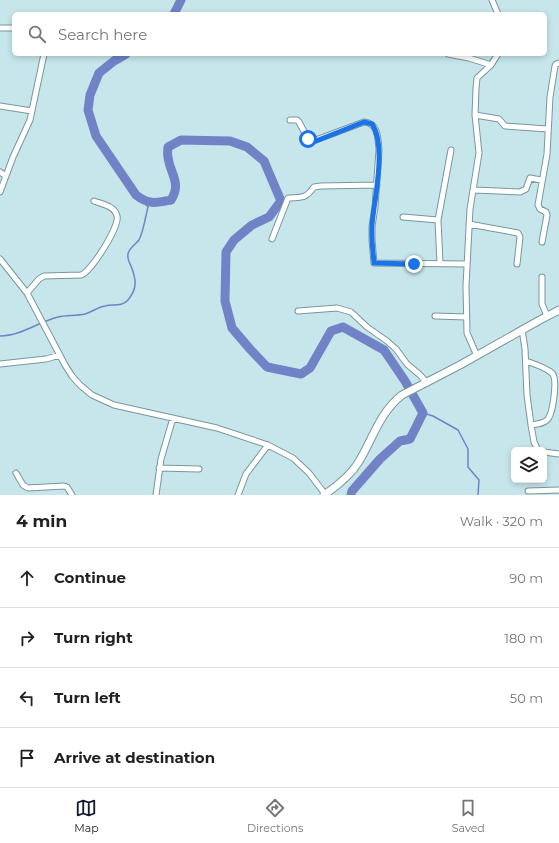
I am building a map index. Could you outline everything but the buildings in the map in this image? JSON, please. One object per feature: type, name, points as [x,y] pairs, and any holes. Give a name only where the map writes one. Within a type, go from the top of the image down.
[{"type":"main road","points":[[325,494],[345,478],[355,467],[377,425],[387,410],[402,395],[477,356],[559,310]]},
{"type":"street","points":[[492,0],[497,12]]},
{"type":"street","points":[[0,28],[12,28]]},
{"type":"street","points":[[0,192],[28,124],[44,56]]},
{"type":"street","points":[[458,56],[491,65]]},
{"type":"street","points":[[477,356],[467,333],[467,264],[469,224],[479,153],[475,115],[477,78],[491,65],[497,56]]},
{"type":"street","points":[[542,242],[547,214],[540,209],[538,205],[547,154],[550,97],[555,66],[559,63]]},
{"type":"street","points":[[0,106],[32,111]]},
{"type":"street","points":[[475,115],[499,119],[505,126],[548,129]]},
{"type":"street","points":[[290,120],[297,120],[299,122],[310,141],[364,122],[372,124],[377,135],[379,150],[377,185],[372,226],[374,263],[467,264]]},
{"type":"street","points":[[440,264],[438,220],[451,150]]},
{"type":"street","points":[[0,172],[6,176]]},
{"type":"street","points":[[474,190],[520,192],[526,189],[527,182],[530,178],[542,180]]},
{"type":"street","points":[[272,239],[288,198],[304,197],[308,195],[314,187],[377,185]]},
{"type":"street","points":[[26,293],[39,279],[44,276],[83,274],[96,259],[116,224],[117,216],[112,208],[94,201]]},
{"type":"street","points":[[403,217],[438,220]]},
{"type":"street","points":[[469,224],[518,233],[520,237],[518,264]]},
{"type":"street","points":[[0,259],[26,293],[60,355],[76,381],[85,390],[98,399],[122,407],[217,428],[268,445],[293,458],[309,473],[325,494]]},
{"type":"street","points":[[542,277],[542,304],[547,316]]},
{"type":"street","points":[[298,311],[337,308],[351,312],[367,327],[396,348],[407,364],[420,375],[426,383]]},
{"type":"street","points":[[435,316],[467,318]]},
{"type":"street","points":[[522,330],[531,425],[534,442],[536,447]]},
{"type":"street","points":[[0,364],[46,359],[60,355]]},
{"type":"street","points":[[526,361],[548,371],[553,375],[555,382],[552,412],[549,418],[543,423],[531,425]]},
{"type":"street","points":[[156,495],[159,468],[173,418]]},
{"type":"street","points":[[238,495],[246,474],[268,445]]},
{"type":"street","points":[[547,452],[559,454]]},
{"type":"street","points":[[159,468],[199,469]]},
{"type":"street","points":[[16,473],[23,485],[28,488],[64,486],[72,495]]},
{"type":"street","points":[[528,491],[559,490]]},
{"type":"waterway","points":[[175,12],[181,0]]},
{"type":"waterway","points":[[123,56],[99,73],[90,95],[88,110],[96,136],[136,195],[149,202],[171,200],[174,194],[175,183],[169,163],[168,147],[181,140],[230,141],[247,147],[264,161],[281,201],[269,217],[252,225],[234,240],[226,252],[225,301],[232,328],[267,367],[301,374],[310,368],[331,331],[343,327],[384,350],[405,381],[423,413],[410,439],[400,441],[380,459],[352,491],[351,495]]},
{"type":"waterway","points":[[0,336],[15,334],[58,317],[85,314],[108,305],[117,305],[126,302],[131,296],[135,287],[134,275],[128,259],[128,254],[131,248],[139,240],[142,232],[148,207],[144,201]]},
{"type":"waterway","points":[[423,413],[433,416],[458,430],[468,449],[468,467],[479,480],[478,495]]},
{"type":"route","points":[[308,139],[310,141],[316,141],[364,122],[369,122],[372,124],[377,135],[379,150],[375,207],[372,226],[374,263],[414,264]]}]
